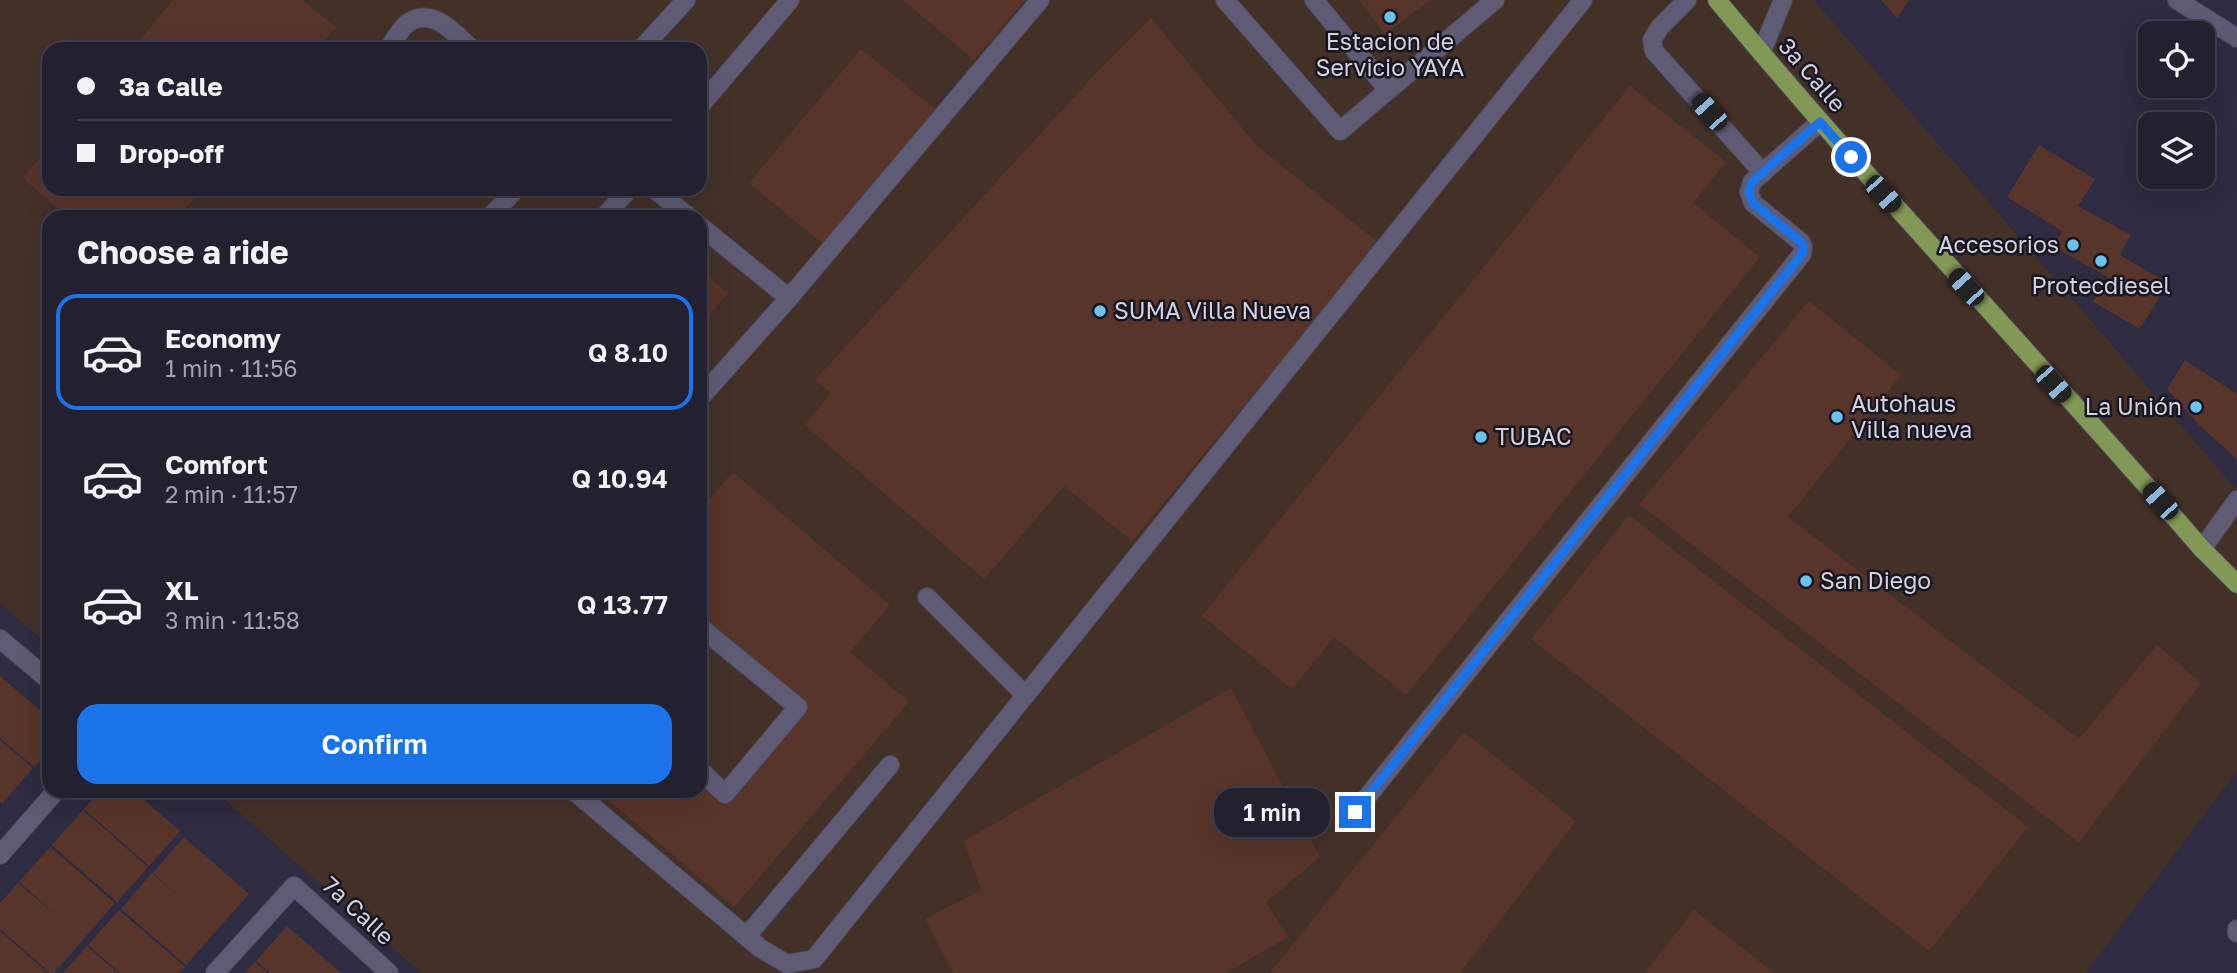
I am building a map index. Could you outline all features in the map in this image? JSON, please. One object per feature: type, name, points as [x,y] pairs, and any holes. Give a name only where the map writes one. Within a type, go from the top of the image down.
[{"type":"main road","name":"3a Calle","points":[[1717,0],[1820,122],[2202,549],[2237,584]]},
{"type":"street","points":[[647,42],[686,0]]},
{"type":"street","points":[[707,98],[790,0]]},
{"type":"street","points":[[707,390],[789,298],[1040,0]]},
{"type":"street","points":[[1225,0],[1340,131],[1495,0]]},
{"type":"street","points":[[1314,0],[1388,90]]},
{"type":"street","points":[[582,798],[760,948],[787,964],[814,959],[1583,0]]},
{"type":"street","points":[[1687,0],[1660,27],[1652,40],[1654,51],[1763,173]]},
{"type":"street","points":[[1761,53],[1783,0]]},
{"type":"street","points":[[2177,0],[2237,38]]},
{"type":"street","points":[[392,42],[407,23],[422,18],[440,20],[464,42]]},
{"type":"street","points":[[1355,812],[1802,254],[1801,242],[1753,203],[1749,192],[1752,182],[1820,122]]},
{"type":"street","points":[[497,210],[510,196]]},
{"type":"street","points":[[610,210],[623,196]]},
{"type":"street","points":[[663,196],[680,210]]},
{"type":"street","points":[[707,232],[789,298]]},
{"type":"street","points":[[2202,549],[2237,500]]},
{"type":"street","points":[[927,597],[1024,694]]},
{"type":"street","points":[[707,633],[798,707],[725,794],[707,777]]},
{"type":"street","points":[[0,639],[42,674]]},
{"type":"street","points":[[747,936],[890,765]]},
{"type":"street","points":[[0,855],[50,798]]},
{"type":"street","name":"7a Calle","points":[[215,973],[294,886],[389,973]]},
{"type":"shaded area","points":[[0,0],[1814,0],[2237,490],[2237,771],[2086,973],[421,973],[223,798],[707,798],[707,210],[42,210],[42,640],[0,603]]},
{"type":"building","points":[[173,0],[302,0],[336,27],[323,42],[138,42]]},
{"type":"building","points":[[903,0],[1025,0],[974,60]]},
{"type":"building","name":"Estacion de Servicio YAYA","points":[[1359,0],[1430,0],[1385,34]]},
{"type":"building","points":[[1881,0],[1909,0],[1897,18]]},
{"type":"building","name":"SUMA Villa Nueva","points":[[1151,18],[1257,146],[1379,243],[1132,541],[1064,486],[984,579],[805,425],[831,393],[815,380],[1098,71]]},
{"type":"building","points":[[861,49],[935,109],[823,244],[749,183]]},
{"type":"building","name":"TUBAC","points":[[1630,86],[1726,162],[1693,203],[1760,257],[1406,695],[1334,637],[1292,689],[1202,616]]},
{"type":"building","points":[[2039,145],[2095,179],[2078,206],[2131,235],[2120,255],[2168,283],[2140,329],[2093,302],[2108,277],[2054,247],[2062,231],[2007,197]]},
{"type":"building","points":[[42,155],[42,195],[23,178]]},
{"type":"building","points":[[43,196],[196,196],[184,210],[59,210]]},
{"type":"building","points":[[707,276],[728,293],[707,318]]},
{"type":"building","name":"San Diego","points":[[1809,301],[1901,375],[1788,517],[2079,739],[2157,645],[2201,683],[2079,842],[1639,504]]},
{"type":"building","points":[[2185,360],[2237,394],[2237,459],[2199,425],[2167,389]]},
{"type":"building","points":[[733,472],[890,605],[850,652],[909,702],[734,907],[606,798],[707,798],[707,783],[728,800],[806,708],[707,624],[707,502]]},
{"type":"building","points":[[1629,515],[2028,827],[1929,951],[1531,639]]},
{"type":"building","points":[[0,676],[42,712],[42,758],[34,767],[0,738]]},
{"type":"building","points":[[1231,688],[1320,857],[1266,902],[1288,937],[1226,973],[953,973],[925,919],[981,890],[964,841]]},
{"type":"building","points":[[1464,732],[1576,821],[1460,973],[1270,973]]},
{"type":"building","points":[[0,740],[33,768],[2,804],[0,802]]},
{"type":"building","points":[[94,798],[142,798],[180,831],[149,866],[84,809]]},
{"type":"building","points":[[83,810],[148,867],[117,902],[52,845]]},
{"type":"building","points":[[184,837],[249,894],[186,965],[121,909],[152,873],[195,911],[153,873]]},
{"type":"building","points":[[50,847],[115,903],[54,973],[50,973],[0,929],[0,903],[18,883],[62,920],[19,882]]},
{"type":"building","points":[[119,910],[185,967],[179,973],[120,973],[88,945]]},
{"type":"building","points":[[1694,910],[1774,973],[1645,973]]},
{"type":"building","points":[[287,926],[341,973],[270,973],[256,961]]},
{"type":"building","points":[[0,931],[48,973],[0,973]]},
{"type":"building","points":[[87,946],[118,973],[63,973]]},
{"type":"building","points":[[255,962],[268,973],[245,973]]},
{"type":"place","name":"Estacion de Servicio YAYA","points":[[1390,17]]},
{"type":"place","name":"Accesorios","points":[[2073,245]]},
{"type":"place","name":"Protecdiesel","points":[[2101,261]]},
{"type":"place","name":"SUMA Villa Nueva","points":[[1100,311]]},
{"type":"place","name":"La Unión","points":[[2196,407]]},
{"type":"place","name":"Autohaus Villa nueva","points":[[1837,417]]},
{"type":"place","name":"TUBAC","points":[[1481,437]]},
{"type":"place","name":"San Diego","points":[[1806,581]]},
{"type":"route","points":[[1355,812],[1802,254],[1801,242],[1753,203],[1749,192],[1752,182],[1820,122],[1851,157]]}]
